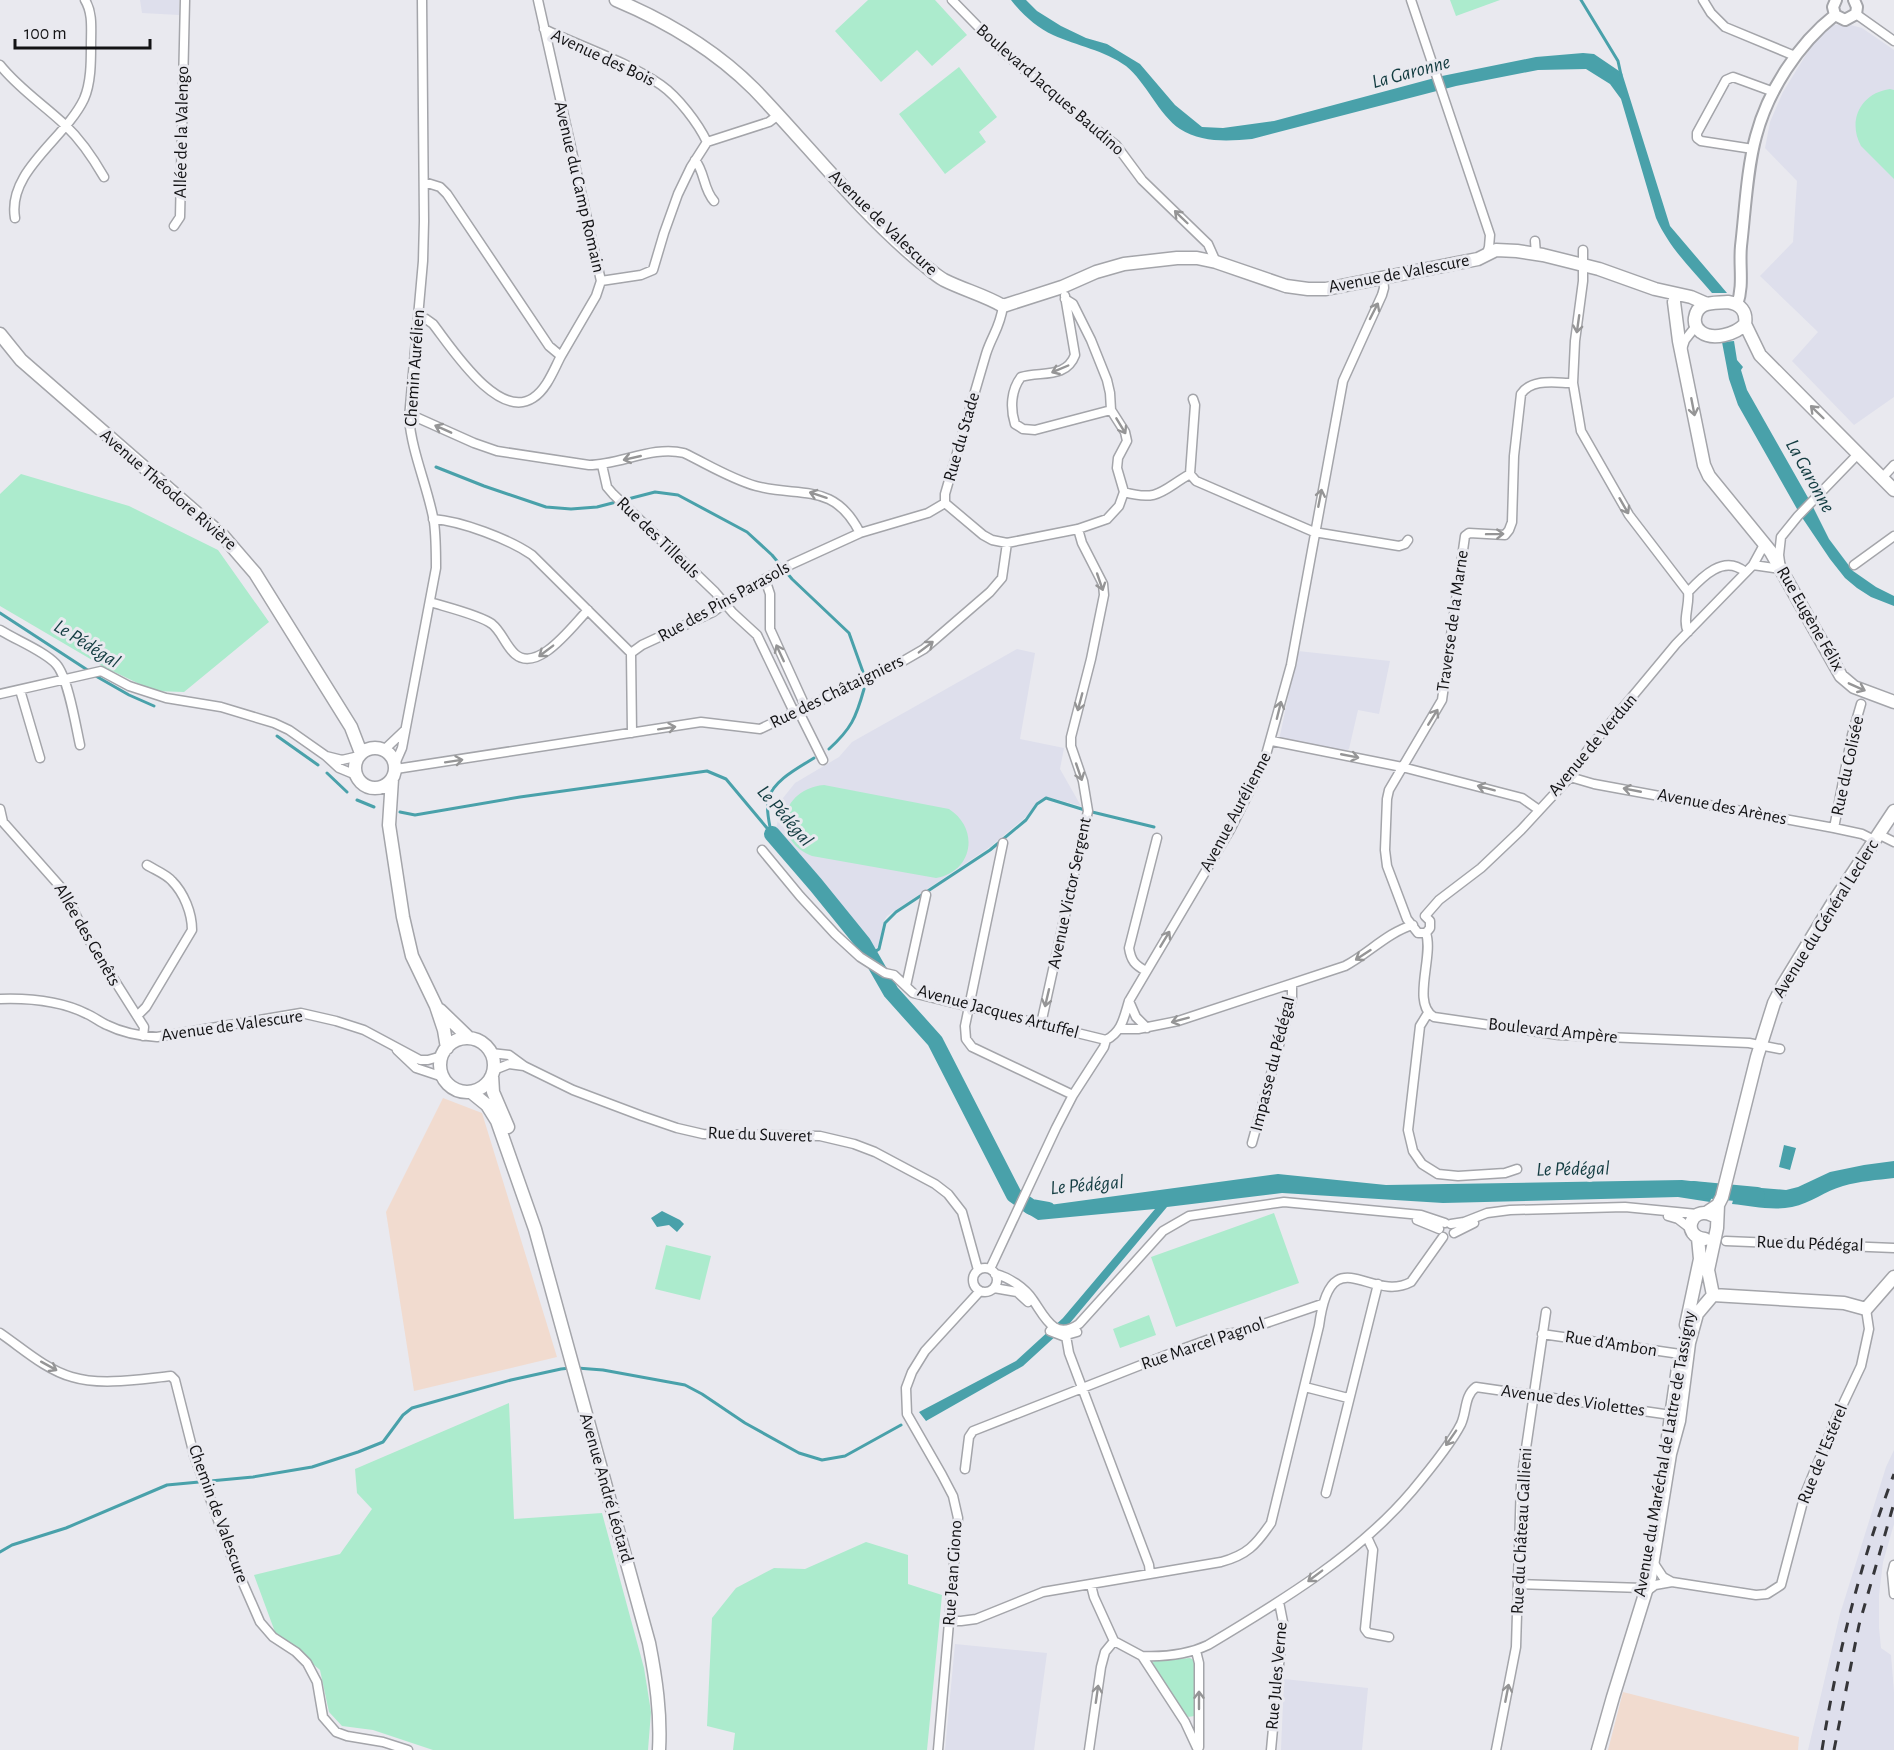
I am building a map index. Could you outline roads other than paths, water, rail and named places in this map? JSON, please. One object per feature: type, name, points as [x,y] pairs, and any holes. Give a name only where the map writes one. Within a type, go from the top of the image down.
[{"type":"main road","name":"Avenue de Valescure","points":[[616,0],[651,15],[698,44],[753,89],[867,211],[917,259],[942,279],[988,297],[1003,306],[1064,293],[1096,272],[1124,264],[1177,258],[1197,258],[1216,262],[1286,286],[1326,289],[1483,257],[1506,250],[1530,253],[1584,266],[1655,289],[1691,297],[1707,304]]},
{"type":"main road","name":"Avenue de Valescure","points":[[1483,257],[1530,253]]},
{"type":"main road","name":"Avenue de Valescure","points":[[1655,289],[1674,302],[1695,322]]},
{"type":"main road","name":"Rue Eugène Félix","points":[[1674,302],[1704,465],[1709,476],[1765,543],[1841,676],[1854,687],[1894,702]]},
{"type":"main road","points":[[1745,324],[1736,332],[1718,335],[1703,334],[1695,322],[1697,311],[1707,304],[1728,302],[1742,308],[1745,313],[1745,324],[1760,355],[1894,490]]},
{"type":"main road","name":"Avenue Théodore Rivière","points":[[1,339],[21,360],[241,554],[369,752]]},
{"type":"main road","points":[[389,825],[394,771],[393,758],[369,752],[355,769],[356,775],[364,785],[369,787],[382,787],[394,771]]},
{"type":"main road","points":[[369,787],[380,800],[389,825],[395,871],[412,956],[436,1006],[444,1030],[441,1070],[443,1077],[454,1089],[471,1092],[484,1086],[493,1072],[491,1053],[482,1043],[469,1038],[436,1006]]},
{"type":"main road","name":"Avenue du Général Leclerc","points":[[1715,1229],[1719,1204],[1760,1045],[1774,1003],[1783,985],[1894,811]]},
{"type":"main road","points":[[444,1052],[457,1040],[469,1038]]},
{"type":"main road","name":"Avenue André Léotard","points":[[493,1072],[493,1092],[510,1134],[534,1218],[535,1229]]},
{"type":"main road","name":"Avenue André Léotard","points":[[471,1092],[487,1105],[497,1121],[535,1229],[651,1652],[659,1698],[659,1750]]},
{"type":"main road","points":[[1702,1214],[1711,1215],[1715,1229],[1705,1239],[1694,1233],[1692,1220],[1702,1214],[1719,1204]]},
{"type":"main road","name":"Avenue du Maréchal de Lattre de Tassigny","points":[[1596,1750],[1653,1562],[1670,1454],[1679,1421],[1685,1359],[1695,1321],[1709,1294],[1708,1270],[1715,1229]]},
{"type":"main road","name":"Avenue du Maréchal de Lattre de Tassigny","points":[[1645,1589],[1680,1354],[1701,1252],[1694,1233]]},
{"type":"main road","points":[[1709,1294],[1702,1282],[1694,1291],[1697,1301],[1709,1294],[1844,1303],[1866,1309],[1894,1277]]},
{"type":"street","points":[[15,218],[14,208],[18,189],[25,175],[40,154],[67,126],[84,98],[91,59],[91,17],[85,0]]},
{"type":"street","name":"Allée de la Valengo","points":[[174,226],[180,217],[184,0]]},
{"type":"street","name":"Chemin Aurélien","points":[[394,771],[402,748],[436,568],[433,519],[411,435],[409,418],[423,261],[422,0]]},
{"type":"street","name":"Avenue du Camp Romain","points":[[418,316],[432,324],[492,393],[508,401],[523,402],[532,399],[542,390],[596,296],[601,281],[538,0]]},
{"type":"street","name":"Boulevard Jacques Baudino","points":[[952,0],[1006,54],[1116,145],[1142,180],[1208,244],[1216,262]]},
{"type":"street","points":[[1412,0],[1490,235],[1506,250]]},
{"type":"street","points":[[1703,0],[1711,13],[1725,27],[1795,56]]},
{"type":"street","points":[[1836,0],[1833,7],[1835,15],[1845,20],[1856,14]]},
{"type":"street","points":[[1854,0],[1857,7],[1856,14]]},
{"type":"street","points":[[1856,14],[1894,41]]},
{"type":"street","points":[[1737,305],[1741,295],[1741,248],[1753,149],[1762,119],[1774,92],[1795,56],[1822,25],[1835,15]]},
{"type":"street","name":"Avenue des Bois","points":[[544,29],[633,69],[662,86],[693,118],[707,142]]},
{"type":"street","points":[[0,65],[23,89],[67,126],[89,151],[104,177]]},
{"type":"street","points":[[1753,149],[1701,141],[1697,138],[1697,133],[1726,80],[1732,77],[1774,92]]},
{"type":"street","points":[[601,281],[641,275],[653,270],[678,194],[707,142],[769,122],[777,116]]},
{"type":"street","points":[[695,160],[700,166],[708,195],[714,201]]},
{"type":"street","points":[[424,182],[440,187],[447,195],[549,346],[561,356]]},
{"type":"street","points":[[1483,257],[1490,235]]},
{"type":"street","points":[[1530,253],[1535,241]]},
{"type":"street","points":[[1583,250],[1584,266],[1572,383],[1581,431],[1629,514],[1688,592],[1686,627],[1688,632]]},
{"type":"street","name":"Avenue Aurélienne","points":[[1120,1029],[1129,1001],[1230,830],[1272,741],[1291,665],[1342,381],[1382,295],[1383,278]]},
{"type":"street","points":[[1064,293],[1075,355],[1072,363],[1055,373],[1021,377],[1015,386],[1013,395],[1014,424],[1023,429],[1035,430],[1111,410]]},
{"type":"street","points":[[1007,543],[1078,529],[1107,519],[1119,506],[1124,492],[1117,468],[1118,458],[1127,441],[1125,432],[1111,410],[1110,393],[1101,364],[1080,316],[1064,293]]},
{"type":"street","name":"Rue du Stade","points":[[1003,306],[999,328],[988,349],[974,394],[945,494],[945,503],[983,535],[992,540],[1007,543]]},
{"type":"street","points":[[1682,349],[1695,322]]},
{"type":"street","name":"Traverse de la Marne","points":[[1413,925],[1407,920],[1387,866],[1385,825],[1389,790],[1443,699],[1465,536],[1469,533],[1504,535],[1512,522],[1514,456],[1521,394],[1526,386],[1534,383],[1572,383]]},
{"type":"street","points":[[1193,399],[1196,405],[1190,474],[1196,481],[1314,532],[1400,546],[1408,540]]},
{"type":"street","points":[[409,418],[418,418],[497,451],[589,465],[602,465],[664,452],[684,453],[754,486],[824,496],[841,507],[860,532]]},
{"type":"street","points":[[1753,566],[1781,569],[1779,555],[1781,537],[1798,516],[1859,453]]},
{"type":"street","name":"Rue des Tilleuls","points":[[602,465],[608,487],[613,494],[757,635]]},
{"type":"street","points":[[1882,478],[1894,465]]},
{"type":"street","points":[[1124,492],[1140,496],[1154,496],[1190,474]]},
{"type":"street","name":"Rue des Pins Parasols","points":[[631,653],[642,645],[713,612],[792,564],[860,532],[928,513],[945,503]]},
{"type":"street","points":[[433,519],[447,520],[519,546],[532,555],[631,653],[633,733]]},
{"type":"street","name":"Avenue Victor Sergent","points":[[1041,1024],[1088,811],[1083,781],[1071,746],[1071,737],[1092,659],[1104,596],[1102,585],[1082,543],[1078,529]]},
{"type":"street","points":[[1854,565],[1894,536]]},
{"type":"street","name":"Rue des Châtaigniers","points":[[394,771],[701,722],[760,729],[924,649],[990,592],[1002,578],[1007,543]]},
{"type":"street","name":"Avenue de Verdun","points":[[1425,916],[1439,900],[1481,868],[1521,830],[1570,777],[1587,752],[1688,632],[1753,566],[1765,543]]},
{"type":"street","points":[[1688,592],[1709,572],[1718,568],[1735,566],[1745,572]]},
{"type":"street","points":[[765,579],[770,594],[770,629],[799,709]]},
{"type":"street","points":[[430,602],[489,622],[500,631],[514,654],[523,659],[537,658],[550,649],[588,610]]},
{"type":"street","points":[[770,629],[757,635],[799,709],[823,760]]},
{"type":"street","points":[[0,630],[59,667],[64,678],[81,745]]},
{"type":"street","points":[[0,694],[101,671],[129,686],[166,699],[221,707],[274,723],[289,730],[339,768],[356,775]]},
{"type":"street","points":[[20,690],[39,758]]},
{"type":"street","name":"Rue du Colisée","points":[[1834,828],[1852,735],[1861,704]]},
{"type":"street","points":[[326,756],[342,760],[369,752],[394,742],[404,730]]},
{"type":"street","points":[[1272,741],[1402,767],[1522,798],[1539,810]]},
{"type":"street","name":"Avenue des Arènes","points":[[1570,777],[1594,784],[1834,828],[1894,842]]},
{"type":"street","name":"Allée des Genêts","points":[[0,809],[3,822],[65,892],[84,932],[144,1027],[144,1036]]},
{"type":"street","points":[[1146,971],[1130,958],[1129,948],[1157,838]]},
{"type":"street","points":[[1003,843],[965,1026],[966,1039],[972,1047],[1073,1095]]},
{"type":"street","name":"Avenue Jacques Artuffel","points":[[762,850],[835,934],[867,961],[890,974],[913,993],[1106,1040]]},
{"type":"street","points":[[137,1016],[146,1007],[192,930],[189,910],[175,885],[147,865]]},
{"type":"street","points":[[906,986],[926,895]]},
{"type":"street","points":[[1426,933],[1415,931],[1413,925],[1415,918],[1425,916],[1431,924],[1426,933],[1428,948],[1423,998],[1428,1013],[1420,1026],[1408,1130],[1413,1151],[1422,1164],[1438,1174],[1458,1176],[1505,1173],[1517,1169]]},
{"type":"street","points":[[1038,1312],[1033,1300],[1023,1289],[1004,1276],[993,1271],[984,1268],[975,1273],[973,1281],[980,1291],[987,1292],[994,1288],[997,1281],[993,1271],[1021,1204],[1073,1095],[1104,1047],[1106,1040],[1120,1029],[1147,1028],[1178,1021],[1345,966],[1400,930],[1413,925]]},
{"type":"street","name":"Impasse du Pédégal","points":[[1252,1143],[1292,998],[1292,984]]},
{"type":"street","name":"Avenue de Valescure","points":[[0,999],[27,999],[58,1005],[87,1013],[123,1032],[144,1036],[157,1036],[301,1013],[364,1030],[420,1060],[428,1060],[444,1052]]},
{"type":"street","points":[[1129,1001],[1136,1017],[1147,1028]]},
{"type":"street","name":"Boulevard Ampère","points":[[1428,1013],[1442,1018],[1559,1035],[1760,1045],[1780,1049]]},
{"type":"street","name":"Avenue de Valescure","points":[[393,1045],[416,1068],[443,1077]]},
{"type":"street","name":"Rue du Suveret","points":[[491,1053],[509,1055],[524,1066],[573,1090],[677,1128],[703,1134],[820,1136],[854,1144],[875,1152],[936,1184],[957,1204],[968,1229],[978,1270]]},
{"type":"street","points":[[493,1072],[509,1064],[524,1066]]},
{"type":"street","points":[[1063,1333],[1079,1324],[1163,1232],[1189,1216],[1284,1202],[1421,1215],[1446,1229],[1498,1215],[1622,1212],[1672,1216],[1694,1233]]},
{"type":"street","points":[[950,1621],[976,1618],[1043,1592],[1221,1562],[1239,1557],[1254,1546],[1271,1523],[1305,1387],[1322,1304],[1335,1281],[1340,1278],[1354,1278],[1393,1288],[1411,1282],[1446,1229],[1487,1213],[1510,1210],[1624,1208],[1702,1214]]},
{"type":"street","name":"Rue du Pédégal","points":[[1726,1241],[1894,1248]]},
{"type":"street","points":[[1326,1493],[1378,1284]]},
{"type":"street","points":[[994,1288],[1017,1292],[1051,1325],[1063,1333],[1149,1565],[1150,1574]]},
{"type":"street","name":"Rue Jean Giono","points":[[938,1750],[958,1518],[952,1496],[942,1475],[907,1414],[906,1388],[912,1372],[925,1351],[980,1291]]},
{"type":"street","name":"Rue Marcel Pagnol","points":[[965,1469],[969,1437],[973,1431],[1221,1335],[1240,1332],[1322,1304]]},
{"type":"street","name":"Rue de l'Estérel","points":[[1672,1582],[1756,1595],[1767,1594],[1781,1585],[1805,1494],[1861,1366],[1869,1329],[1866,1309]]},
{"type":"street","name":"Rue du Château Gallieni","points":[[1496,1750],[1516,1647],[1521,1482],[1546,1312]]},
{"type":"street","name":"Chemin de Valescure","points":[[0,1333],[46,1365],[72,1377],[105,1381],[171,1376],[175,1380],[194,1455],[232,1558],[260,1622],[273,1636],[297,1652],[307,1663],[317,1682],[323,1717],[336,1732],[408,1750]]},
{"type":"street","name":"Rue d'Ambon","points":[[1542,1334],[1680,1354]]},
{"type":"street","points":[[1305,1387],[1348,1398]]},
{"type":"street","name":"Avenue des Violettes","points":[[1367,1537],[1410,1493],[1430,1468],[1461,1423],[1469,1392],[1476,1387],[1671,1415]]},
{"type":"street","points":[[1091,1585],[1114,1641],[1142,1656],[1162,1657],[1196,1651],[1279,1602],[1367,1537],[1373,1550],[1365,1629],[1368,1633],[1389,1637]]},
{"type":"street","points":[[1653,1562],[1663,1577],[1672,1582]]},
{"type":"street","points":[[1894,1564],[1892,1573],[1894,1594]]},
{"type":"street","points":[[1518,1584],[1645,1589],[1672,1582]]},
{"type":"street","name":"Rue Jules Verne","points":[[1271,1750],[1283,1622],[1279,1602]]},
{"type":"street","points":[[1089,1750],[1101,1667],[1105,1652],[1114,1641]]},
{"type":"street","points":[[1196,1651],[1199,1663],[1199,1750]]},
{"type":"street","points":[[1142,1656],[1185,1722],[1199,1750]]},
{"type":"water","points":[[1011,0],[1026,0],[1037,11],[1061,26],[1086,38],[1107,44],[1140,64],[1175,105],[1202,127],[1223,128],[1274,121],[1442,76],[1536,57],[1594,54],[1622,73],[1670,226],[1727,293],[1712,293],[1668,239],[1656,218],[1621,99],[1610,84],[1586,69],[1538,70],[1456,86],[1252,139],[1206,139],[1188,134],[1172,123],[1126,66],[1109,56],[1041,29]]},
{"type":"water","points":[[1734,341],[1737,360],[1743,367],[1741,370],[1747,390],[1829,539],[1853,571],[1894,596],[1894,606],[1871,597],[1845,578],[1801,516],[1738,405],[1729,379],[1722,342]]},
{"type":"water","points":[[1784,1145],[1796,1148],[1790,1170],[1779,1167]]},
{"type":"water","points":[[1894,1161],[1894,1178],[1843,1186],[1792,1207],[1770,1208],[1732,1204],[1737,1186],[1786,1190],[1830,1172]]},
{"type":"water","points":[[1278,1174],[1386,1185],[1682,1180],[1716,1184],[1710,1202],[1678,1197],[1443,1203],[1282,1193],[1167,1207],[1070,1323],[1023,1366],[926,1421],[919,1412],[1016,1361],[1063,1318],[1155,1209],[1038,1220],[1025,1212],[1030,1201],[1042,1206]]},
{"type":"water","points":[[662,1211],[684,1224],[677,1232],[669,1225],[657,1227],[651,1218]]},
{"type":"waterway","points":[[1581,0],[1618,61],[1621,75]]},
{"type":"waterway","points":[[436,467],[546,507],[571,509],[597,507],[655,492],[678,495],[747,532],[772,555],[792,579],[849,633],[863,672]]},
{"type":"waterway","name":"Le Pédégal","points":[[0,613],[89,671]]},
{"type":"waterway","name":"Le Pédégal","points":[[94,675],[154,706]]},
{"type":"waterway","points":[[829,749],[852,722],[864,689]]},
{"type":"waterway","name":"Le Pédégal","points":[[277,736],[318,765]]},
{"type":"waterway","points":[[771,832],[767,807],[771,792],[787,775],[814,758]]},
{"type":"waterway","name":"Le Pédégal","points":[[400,812],[415,815],[520,797],[707,771],[726,779],[772,834]]},
{"type":"waterway","name":"Le Pédégal","points":[[327,773],[347,792]]},
{"type":"waterway","points":[[870,955],[879,949],[885,923],[896,912],[990,850],[1026,820],[1037,804],[1046,798],[1154,827]]},
{"type":"waterway","name":"Le Pédégal","points":[[357,800],[374,807]]},
{"type":"waterway","name":"Le Pédégal","points":[[772,834],[863,943],[891,992],[935,1041],[1014,1195],[1031,1207],[1048,1210]]},
{"type":"waterway","name":"Le Pédégal","points":[[1693,1189],[1757,1195]]},
{"type":"waterway","points":[[0,1552],[12,1545],[66,1528],[167,1485],[253,1477],[312,1467],[383,1442],[403,1415],[412,1408],[511,1380],[570,1368]]},
{"type":"waterway","points":[[577,1368],[603,1370],[685,1385],[745,1423],[799,1453],[822,1460],[845,1456],[901,1425]]},
{"type":"railway","points":[[1822,1750],[1851,1610],[1894,1474]]},
{"type":"railway","points":[[1834,1750],[1859,1625],[1894,1503]]},
{"type":"water label","name":"La Garonne","points":[[1411,72]]},
{"type":"water label","name":"La Garonne","points":[[1810,476]]}]
